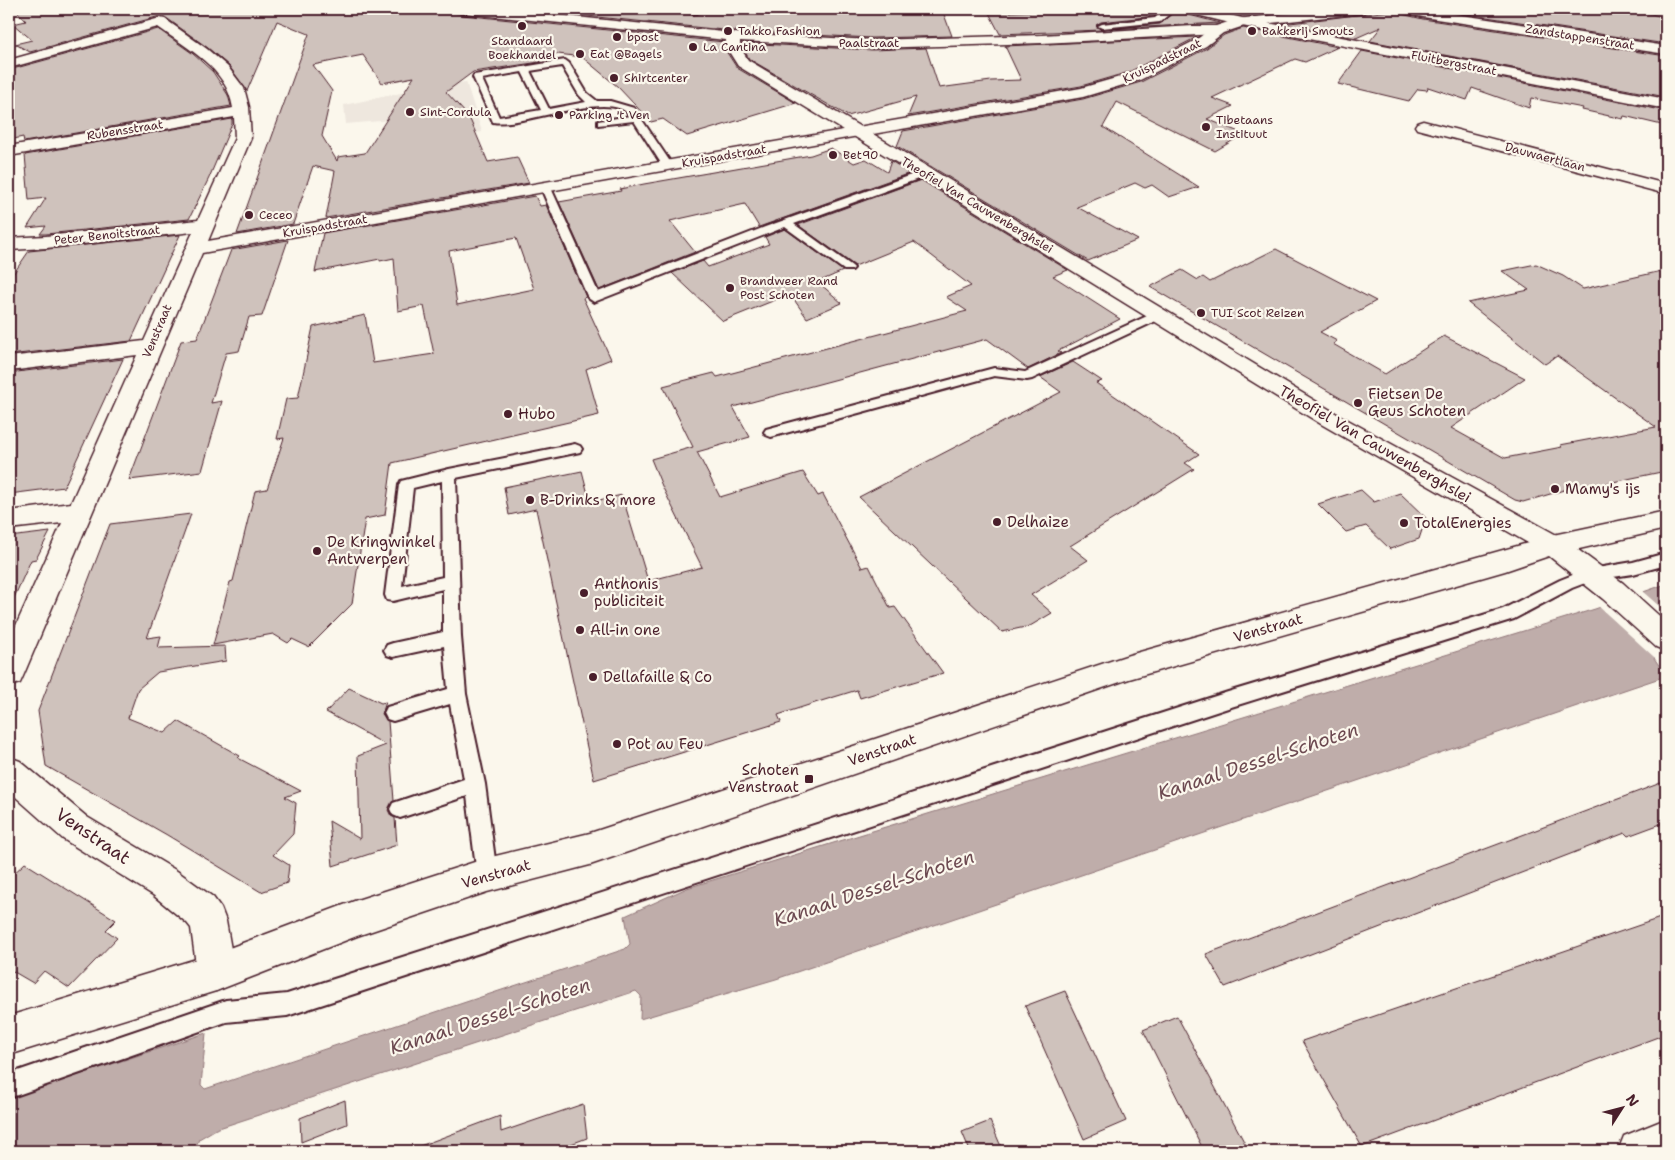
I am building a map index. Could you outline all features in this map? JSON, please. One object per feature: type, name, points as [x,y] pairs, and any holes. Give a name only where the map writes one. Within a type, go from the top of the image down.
[{"type":"street","name":"Paalstraat","points":[[462,9],[524,13],[733,37],[872,44],[1042,39],[1218,30]]},
{"type":"street","name":"Fluitbergstraat","points":[[1190,9],[1242,22],[1666,104]]},
{"type":"street","points":[[1242,22],[1308,12],[1363,9]]},
{"type":"street","name":"Zandstappenstraat","points":[[1406,9],[1666,50]]},
{"type":"street","points":[[9,64],[149,23],[153,17],[166,10]]},
{"type":"street","name":"Venstraat","points":[[9,674],[14,648],[80,511],[150,347],[243,138],[241,111],[236,87],[216,64],[160,22],[149,23]]},
{"type":"street","name":"Kruispadstraat","points":[[193,249],[1083,92],[1114,85],[1135,77],[1201,44],[1218,30],[1242,22]]},
{"type":"street","name":"Theofiel Van Cauwenberghslei","points":[[733,37],[733,47],[743,63],[1367,442],[1553,545],[1613,591],[1666,639]]},
{"type":"street","name":"Rubensstraat","points":[[9,151],[241,111]]},
{"type":"street","name":"Dauwaertlaan","points":[[1423,126],[1666,189]]},
{"type":"street","name":"Peter Benoitstraat","points":[[9,244],[46,242],[204,225]]},
{"type":"street","points":[[9,364],[150,347]]},
{"type":"street","points":[[9,520],[80,511]]},
{"type":"street","name":"Venstraat","points":[[9,1036],[216,972],[357,918],[487,875],[590,849],[1129,667],[1496,564],[1553,545],[1666,520]]},
{"type":"street","name":"Venstraat","points":[[9,772],[75,828],[165,883],[200,910],[208,921],[216,972]]},
{"type":"street","points":[[1639,1151],[1666,1140]]},
{"type":"lane","points":[[1102,26],[1157,20],[1171,9]]},
{"type":"lane","points":[[594,103],[583,95],[565,63],[477,77],[496,120],[594,103],[616,104],[626,107],[631,110],[668,166]]},
{"type":"lane","points":[[525,70],[546,112]]},
{"type":"lane","points":[[601,123],[636,118]]},
{"type":"lane","points":[[546,188],[594,298],[786,223],[925,173]]},
{"type":"lane","points":[[786,223],[848,268]]},
{"type":"lane","points":[[771,432],[994,372],[1027,376],[1158,315]]},
{"type":"lane","points":[[452,581],[393,595],[406,485],[450,474],[575,449]]},
{"type":"lane","points":[[450,474],[452,637],[457,694],[475,784],[487,875]]},
{"type":"lane","points":[[9,1086],[226,1012],[287,1005],[1209,706],[1508,614],[1566,584],[1591,574],[1633,568],[1666,559]]},
{"type":"lane","points":[[393,650],[452,637]]},
{"type":"lane","points":[[393,713],[457,694]]},
{"type":"lane","points":[[400,809],[475,784]]},
{"type":"shaded area","name":"Sint-Cordula","points":[[466,82],[482,132],[398,145],[392,120],[346,124],[344,105],[439,85]]},
{"type":"water","name":"Kanaal Dessel-Schoten","points":[[1666,584],[1666,654],[1654,658],[1666,676],[776,979],[640,1019],[641,996],[636,991],[216,1129],[199,1139],[194,1151],[9,1151],[9,1098],[206,1033],[201,1085],[205,1089],[625,949],[630,944],[625,916],[687,888],[1595,609]]},
{"type":"pier","points":[[1642,591],[1666,612],[1666,657],[1658,659],[1665,667],[1597,605]]},
{"type":"building","points":[[15,9],[425,9],[455,12],[462,15],[724,42],[724,48],[737,68],[796,103],[687,136],[663,119],[651,122],[618,87],[582,57],[550,53],[540,62],[473,72],[446,92],[469,117],[488,162],[517,157],[529,183],[326,218],[335,171],[313,166],[293,224],[237,234],[309,34],[277,21],[247,91],[229,66],[208,48],[165,17],[160,16],[30,52],[15,44],[32,40],[13,24],[26,21]],"holes":[[[363,55],[382,83],[414,77],[365,153],[338,157],[337,161],[322,136],[332,91],[313,65]]]},
{"type":"building","points":[[542,9],[687,9],[688,13],[694,15],[701,13],[705,9],[942,9],[952,36],[872,38],[733,31],[539,11]]},
{"type":"building","points":[[1084,9],[1087,13],[1128,9],[1162,9],[1154,16],[1101,22],[1096,25],[1101,30],[1000,34],[989,13]]},
{"type":"building","points":[[1177,9],[1181,9],[1185,14],[1220,23],[1110,29],[1160,24]]},
{"type":"building","points":[[1212,9],[1265,9],[1267,14],[1244,16]]},
{"type":"building","points":[[1433,9],[1633,9],[1666,18],[1666,44]]},
{"type":"building","points":[[1398,10],[1401,14],[1423,19],[1666,56],[1666,97],[1370,41],[1381,27],[1356,38],[1282,24]]},
{"type":"building","points":[[1243,28],[1338,47],[1305,62],[1295,59],[1212,98],[1233,106],[1207,119],[1244,134],[1215,151],[1117,102],[1103,127],[1199,187],[1169,197],[1152,185],[1145,188],[1135,183],[1077,207],[1138,240],[1088,261],[897,146],[903,131],[1083,99],[1141,82],[1207,48],[1224,35]]},
{"type":"building","points":[[158,29],[192,53],[213,72],[228,95],[231,106],[24,142],[23,137],[9,140],[9,70]]},
{"type":"building","points":[[1197,37],[1129,72],[1081,86],[908,116],[916,97],[848,116],[749,59],[742,46],[742,43],[872,50],[926,48],[939,88],[991,81],[1021,80],[1005,46]]},
{"type":"building","points":[[1362,51],[1666,111],[1666,126],[1624,116],[1623,119],[1582,110],[1583,108],[1531,98],[1529,108],[1472,88],[1467,100],[1428,87],[1427,90],[1418,89],[1409,101],[1338,84]]},
{"type":"building","points":[[232,119],[232,124],[209,178],[189,219],[46,234],[40,234],[46,226],[27,228],[46,198],[29,200],[25,155]]},
{"type":"building","points":[[831,148],[854,163],[866,159],[887,172],[891,161],[910,173],[759,227],[745,204],[670,221],[695,252],[599,290],[559,202],[621,191],[620,189],[644,184],[811,155]]},
{"type":"building","points":[[921,180],[1068,270],[1053,276],[1120,319],[1058,351],[1061,353],[1028,369],[987,339],[733,407],[750,437],[697,452],[720,497],[803,472],[818,496],[823,494],[862,568],[869,566],[890,608],[895,607],[943,673],[860,698],[857,690],[778,715],[781,722],[594,780],[536,509],[509,515],[504,487],[582,471],[590,502],[622,495],[648,581],[702,567],[662,486],[651,459],[693,447],[663,386],[714,373],[717,377],[967,311],[946,297],[971,286],[914,242],[855,266],[798,225]]},
{"type":"building","points":[[535,196],[540,206],[546,205],[586,297],[583,298],[611,359],[586,369],[599,415],[392,463],[385,515],[365,519],[352,604],[309,647],[292,639],[288,643],[273,634],[213,645],[230,582],[233,581],[255,491],[267,489],[284,438],[277,439],[286,399],[298,398],[313,327],[365,315],[373,363],[434,354],[424,306],[398,311],[394,258],[315,272],[323,233]],"holes":[[[516,238],[534,289],[457,305],[449,251]]]},
{"type":"building","points":[[785,229],[843,271],[818,282],[842,303],[807,318],[790,294],[723,321],[672,273],[703,261],[708,267],[769,244],[765,237]]},
{"type":"building","points":[[180,235],[131,341],[9,355],[9,280],[29,251]]},
{"type":"building","points":[[288,240],[262,316],[249,317],[239,351],[226,353],[211,403],[222,401],[202,471],[129,480],[181,341],[197,339],[231,250]]},
{"type":"building","points":[[1276,249],[1376,301],[1320,332],[1337,341],[1333,344],[1385,374],[1444,336],[1525,378],[1451,428],[1505,458],[1562,447],[1560,445],[1656,427],[1557,356],[1545,364],[1468,303],[1529,290],[1502,271],[1536,264],[1563,276],[1583,289],[1666,270],[1666,471],[1584,488],[1581,485],[1523,502],[1515,500],[1150,287],[1182,270],[1198,280],[1203,277],[1210,282]]},
{"type":"building","points":[[123,359],[64,487],[9,494],[9,373]]},
{"type":"building","name":"Delhaize","points":[[1073,362],[1102,381],[1096,383],[1199,454],[1185,463],[1194,469],[1070,546],[1088,560],[1031,595],[1052,613],[1030,626],[1002,632],[859,497],[1061,392],[1040,377]]},
{"type":"building","points":[[1361,490],[1374,502],[1400,493],[1426,518],[1419,539],[1390,549],[1366,526],[1346,532],[1318,504]]},
{"type":"building","points":[[191,514],[147,638],[161,636],[158,648],[225,646],[226,661],[158,672],[138,689],[128,718],[165,733],[178,721],[240,756],[238,758],[301,791],[285,797],[296,803],[293,834],[273,855],[289,865],[287,883],[261,892],[167,835],[46,766],[38,711],[110,524]]},
{"type":"building","points":[[50,532],[36,559],[31,560],[9,609],[9,537]]},
{"type":"building","points":[[349,688],[381,703],[386,702],[382,714],[388,721],[394,801],[388,810],[391,816],[395,818],[397,845],[333,866],[329,821],[360,839],[358,756],[386,745],[326,712]]},
{"type":"building","points":[[1666,781],[1666,822],[1628,836],[1625,833],[1225,987],[1206,954]]},
{"type":"building","points":[[25,863],[116,920],[106,930],[117,938],[69,988],[44,971],[33,983],[9,969],[9,878]]},
{"type":"building","points":[[1666,916],[1666,1034],[1362,1147],[1302,1041]]},
{"type":"building","points":[[1065,991],[1126,1121],[1084,1139],[1025,1006]]},
{"type":"building","points":[[1177,1016],[1249,1151],[1204,1151],[1143,1030]]},
{"type":"building","points":[[345,1100],[347,1124],[301,1142],[300,1118]]},
{"type":"building","points":[[583,1104],[587,1138],[552,1151],[413,1151],[412,1149],[500,1116],[501,1132]]},
{"type":"building","points":[[990,1121],[1003,1151],[970,1151],[962,1132]]},
{"type":"place","name":"Standaard Boekhandel","points":[[522,26]]},
{"type":"place","name":"Takko Fashion","points":[[728,31]]},
{"type":"place","name":"Bakkerij Smouts","points":[[1252,31]]},
{"type":"place","name":"bpost","points":[[617,37]]},
{"type":"place","name":"La Cantina","points":[[693,47]]},
{"type":"place","name":"Eat @Bagels","points":[[580,54]]},
{"type":"place","name":"Shirtcenter","points":[[614,78]]},
{"type":"place","name":"Sint-Cordula","points":[[410,112]]},
{"type":"place","name":"Parking 't Ven","points":[[559,115]]},
{"type":"place","name":"Tibetaans Instituut","points":[[1206,127]]},
{"type":"place","name":"Bet90","points":[[833,155]]},
{"type":"place","name":"Ceceo","points":[[249,215]]},
{"type":"place","name":"Brandweer Rand Post Schoten","points":[[730,288]]},
{"type":"place","name":"TUI Scot Reizen","points":[[1201,313]]},
{"type":"place","name":"Fietsen De Geus Schoten","points":[[1358,403]]},
{"type":"place","name":"Hubo","points":[[508,414]]},
{"type":"place","name":"Mamy's ijs","points":[[1555,489]]},
{"type":"place","name":"B-Drinks & more","points":[[530,500]]},
{"type":"place","name":"Delhaize","points":[[997,522]]},
{"type":"place","name":"TotalEnergies","points":[[1404,523]]},
{"type":"place","name":"De Kringwinkel Antwerpen","points":[[317,551]]},
{"type":"place","name":"Anthonis publiciteit","points":[[584,593]]},
{"type":"place","name":"All-in one","points":[[580,630]]},
{"type":"place","name":"Dellafaille & Co","points":[[593,677]]},
{"type":"place","name":"Pot au Feu","points":[[617,744]]},
{"type":"place","name":"Schoten Venstraat","points":[[809,779]]}]
